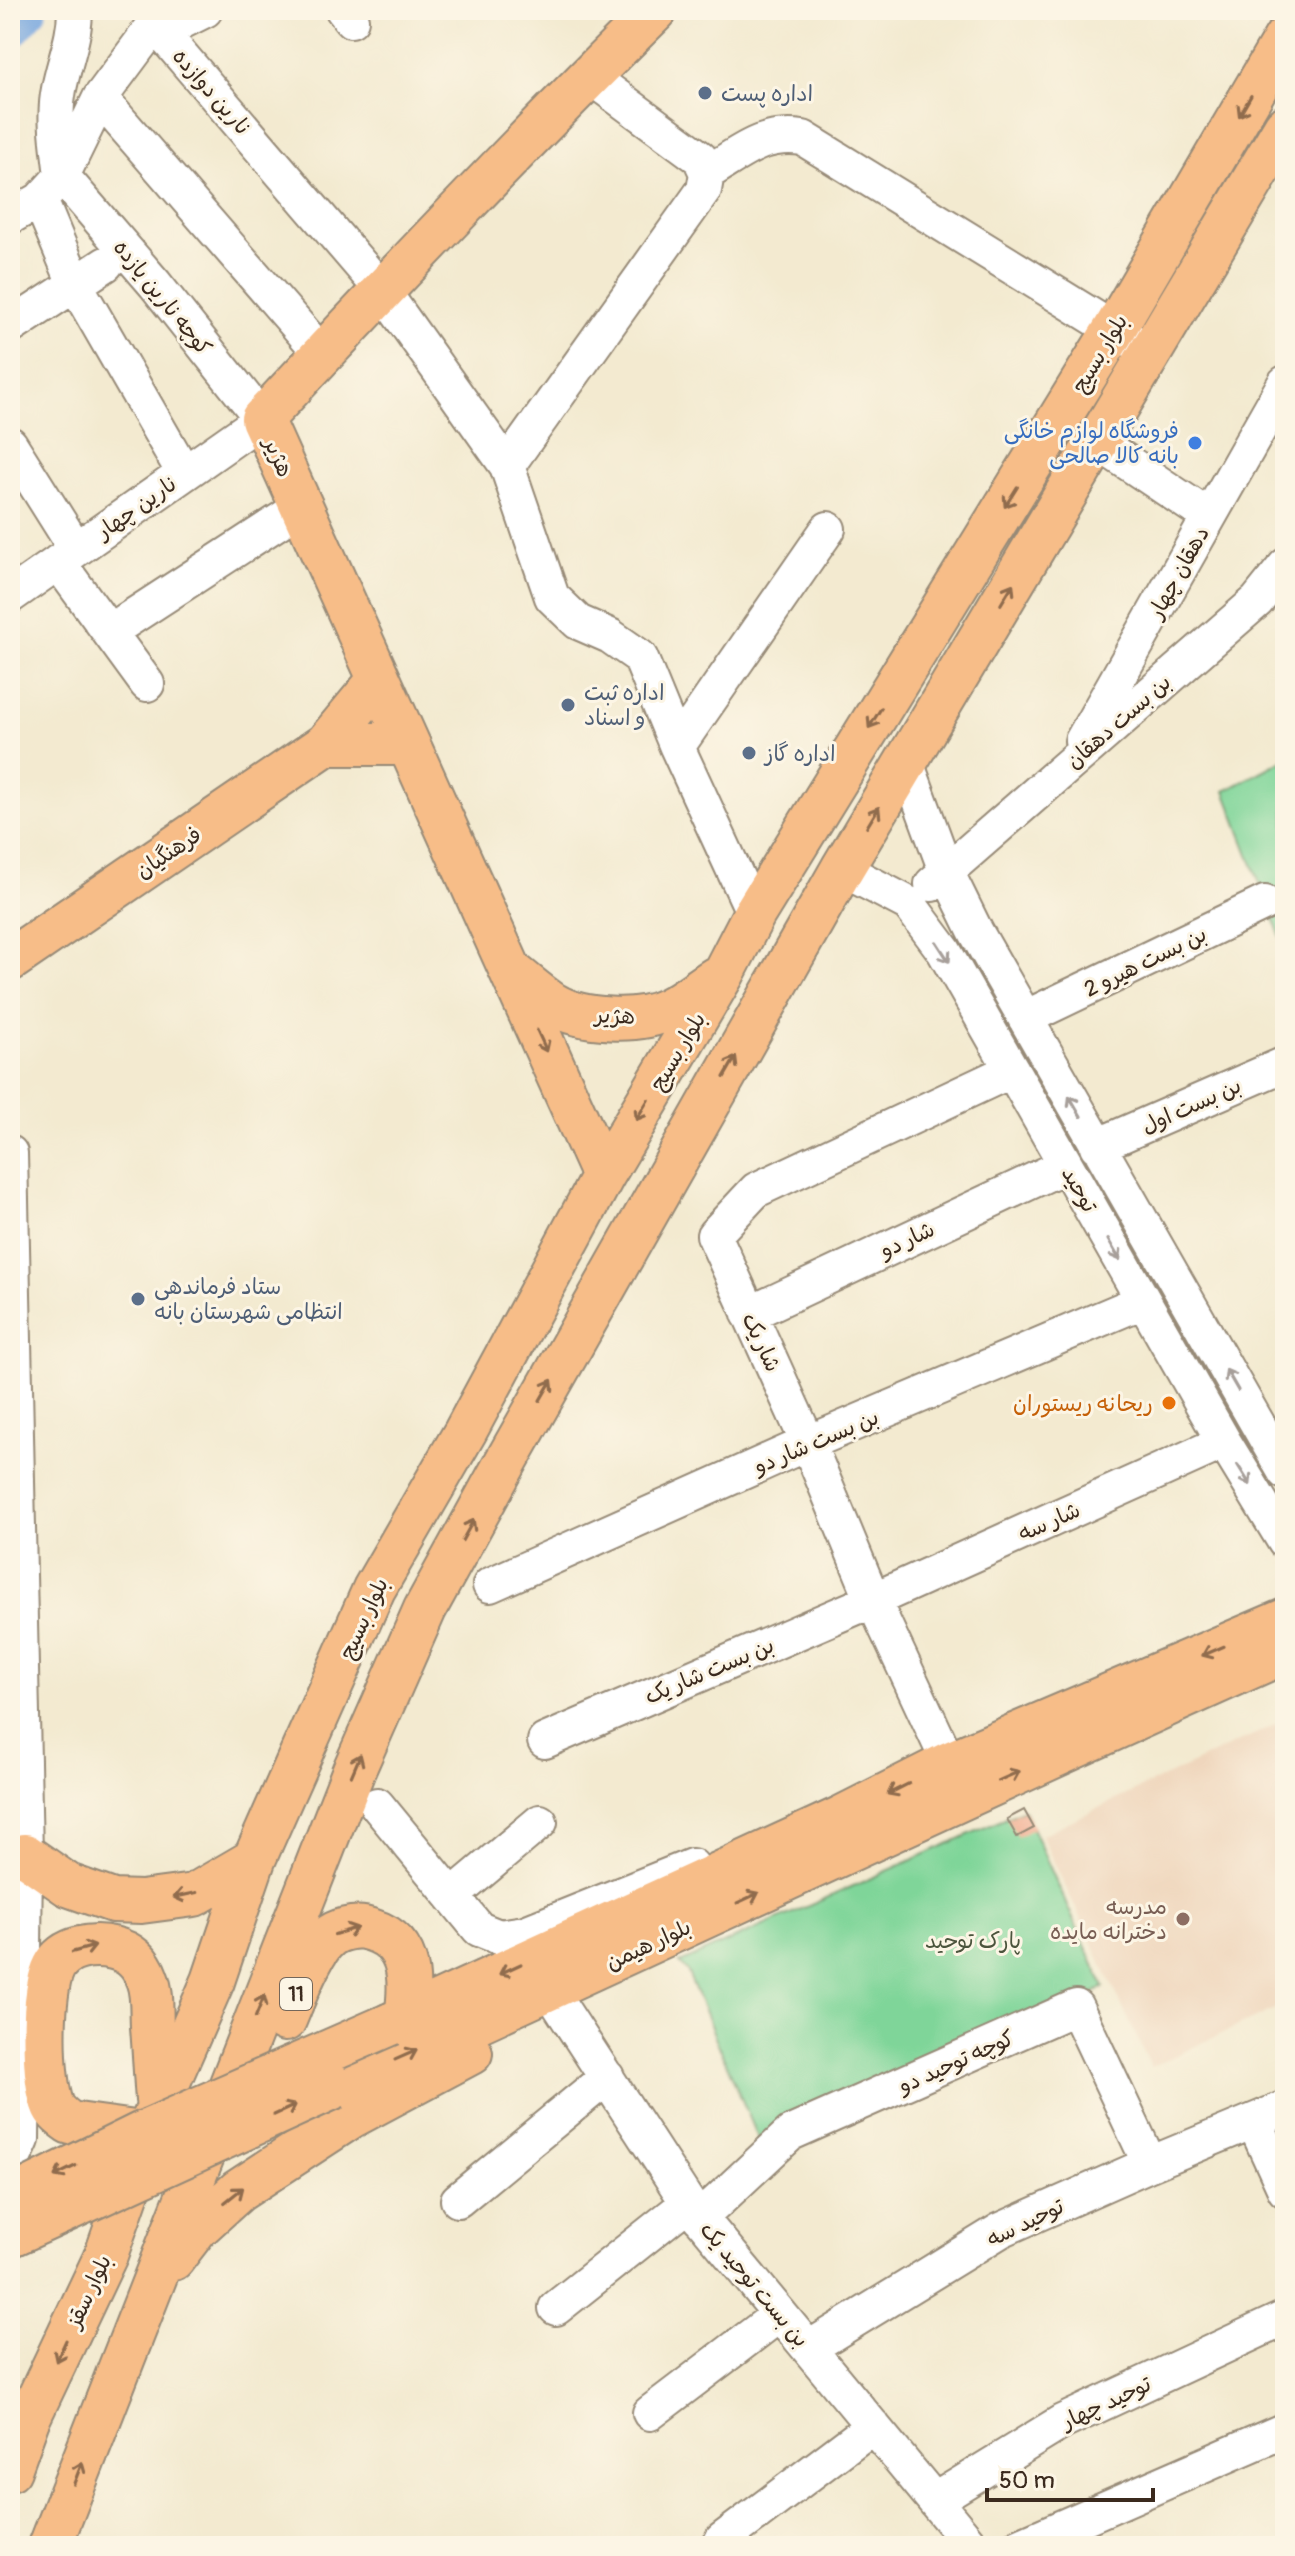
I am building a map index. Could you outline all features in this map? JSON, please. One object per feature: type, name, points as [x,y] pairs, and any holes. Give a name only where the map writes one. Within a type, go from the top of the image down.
[{"type":"main road","name":"هژیر","points":[[603,1176],[262,419],[382,290],[656,10]]},
{"type":"main road","name":"بلوار بسیج","points":[[150,2121],[213,1981],[254,1860],[374,1589],[465,1432],[603,1176],[723,974],[754,914],[1114,330],[1285,38]]},
{"type":"main road","name":"بلوار بسیج","points":[[191,2183],[354,1770],[425,1609],[842,869],[1285,127]]},
{"type":"main road","name":"فرهنگیان","points":[[10,960],[326,744],[379,680]]},
{"type":"main road","points":[[326,744],[408,744]]},
{"type":"main road","name":"هژیر","points":[[509,970],[555,1005],[590,1016],[616,1018],[639,1018],[667,1010],[723,974]]},
{"type":"main road","points":[[465,1432],[508,1458]]},
{"type":"main road","name":"بلوار هیمن","points":[[10,2198],[150,2121],[398,2020],[840,1818],[949,1763],[1285,1620]]},
{"type":"main road","name":"بلوار هیمن","points":[[10,2236],[677,1931],[965,1795],[1285,1652]]},
{"type":"main road","points":[[25,1855],[68,1885],[113,1901],[141,1902],[194,1895],[254,1860]]},
{"type":"main road","name":"11","points":[[50,2546],[191,2183],[244,2107],[306,1968],[328,1937],[355,1926],[378,1931],[399,1946],[407,1965],[409,1993],[398,2020]]},
{"type":"main road","points":[[147,2296],[196,2229],[238,2191],[351,2117],[633,1968],[677,1931]]},
{"type":"main road","name":"بلوار سقز","points":[[10,2470],[19,2404],[106,2255],[150,2121]]},
{"type":"street","points":[[158,23],[205,10]]},
{"type":"street","points":[[75,19],[55,112],[51,188],[75,284],[184,473]]},
{"type":"street","name":"نارین دوازده","points":[[51,188],[100,98],[158,23],[382,290],[507,466],[552,597],[578,622],[610,636],[640,657],[677,747],[754,914]]},
{"type":"street","points":[[507,466],[704,190],[707,173],[700,158],[589,76]]},
{"type":"street","points":[[100,98],[323,355]]},
{"type":"street","points":[[707,173],[761,140],[785,136],[803,138],[1151,353]]},
{"type":"street","points":[[10,217],[51,188]]},
{"type":"street","name":"کوچه نارین یازده","points":[[51,188],[155,284],[262,419]]},
{"type":"street","points":[[10,327],[106,264]]},
{"type":"street","name":"دهقان چهار","points":[[1070,762],[1285,383]]},
{"type":"street","name":"نارین چهار","points":[[10,596],[262,419]]},
{"type":"street","points":[[1097,442],[1209,517]]},
{"type":"street","points":[[10,444],[109,632],[147,684]]},
{"type":"street","points":[[109,632],[301,507]]},
{"type":"street","points":[[677,747],[828,529]]},
{"type":"street","name":"بن بست دهقان","points":[[909,904],[1257,601],[1285,566]]},
{"type":"street","name":"توحید","points":[[906,762],[946,871],[976,932],[1285,1472]]},
{"type":"street","name":"توحید","points":[[842,869],[909,904],[944,951],[1224,1442],[1284,1537]]},
{"type":"street","name":"بن بست هیرو 2","points":[[1025,1018],[1265,903]]},
{"type":"street","name":"بن بست اول","points":[[1097,1146],[1285,1064]]},
{"type":"street","name":"شار یک","points":[[949,1763],[873,1600],[808,1443],[714,1235],[756,1190],[1012,1070]]},
{"type":"street","points":[[10,1153],[14,1582],[25,1855],[22,2140],[10,2166]]},
{"type":"street","name":"شار دو","points":[[749,1314],[1066,1165]]},
{"type":"street","name":"بن بست شار دو","points":[[490,1585],[808,1443],[1143,1301]]},
{"type":"street","name":"شار سه","points":[[873,1600],[1224,1442]]},
{"type":"street","name":"بن بست شار یک","points":[[545,1741],[873,1600]]},
{"type":"street","points":[[377,1805],[479,1929],[499,1937],[525,1933],[738,1848],[840,1818]]},
{"type":"street","points":[[452,1896],[540,1822]]},
{"type":"street","name":"بن بست توحید یک","points":[[560,2006],[694,2210],[935,2500],[963,2543]]},
{"type":"street","name":"کوچه توحید دو","points":[[694,2210],[791,2133],[1076,2007],[1150,2164]]},
{"type":"street","points":[[458,2200],[607,2077]]},
{"type":"street","name":"توحید سه","points":[[809,2348],[1001,2230],[1285,2108]]},
{"type":"street","points":[[1254,2122],[1285,2190]]},
{"type":"street","points":[[556,2308],[694,2210]]},
{"type":"street","points":[[650,2413],[780,2314]]},
{"type":"street","name":"توحید چهار","points":[[935,2500],[1062,2422],[1285,2318]]},
{"type":"street","points":[[722,2540],[873,2426]]},
{"type":"street","points":[[1019,2546],[1285,2430]]},
{"type":"shaded area","name":"مدرسه دخترانه مایده","points":[[1285,1720],[1285,2004],[1151,2067],[1041,1835]]},
{"type":"green space","points":[[1285,759],[1285,949],[1225,791]]},
{"type":"green space","name":"پارک توحید","points":[[1024,1810],[1104,1987],[759,2140],[688,1973],[680,1963]]},
{"type":"building","points":[[1024,1810],[1034,1828],[1017,1837],[1007,1819]]},
{"type":"waterway","points":[[10,29],[27,10]]},
{"type":"place","name":"اداره پست","points":[[705,93]]},
{"type":"place","name":"فروشگاه لوازم خانگی بانه کالا صالحی","points":[[1195,443]]},
{"type":"place","name":"اداره ثبت و اسناد","points":[[568,705]]},
{"type":"place","name":"اداره گاز","points":[[749,753]]},
{"type":"place","name":"ستاد فرماندهی انتظامی شهرستان بانه","points":[[138,1299]]},
{"type":"place","name":"ریحانە ریستوران","points":[[1169,1403]]},
{"type":"place","name":"مدرسه دخترانه مایده","points":[[1183,1919]]}]
